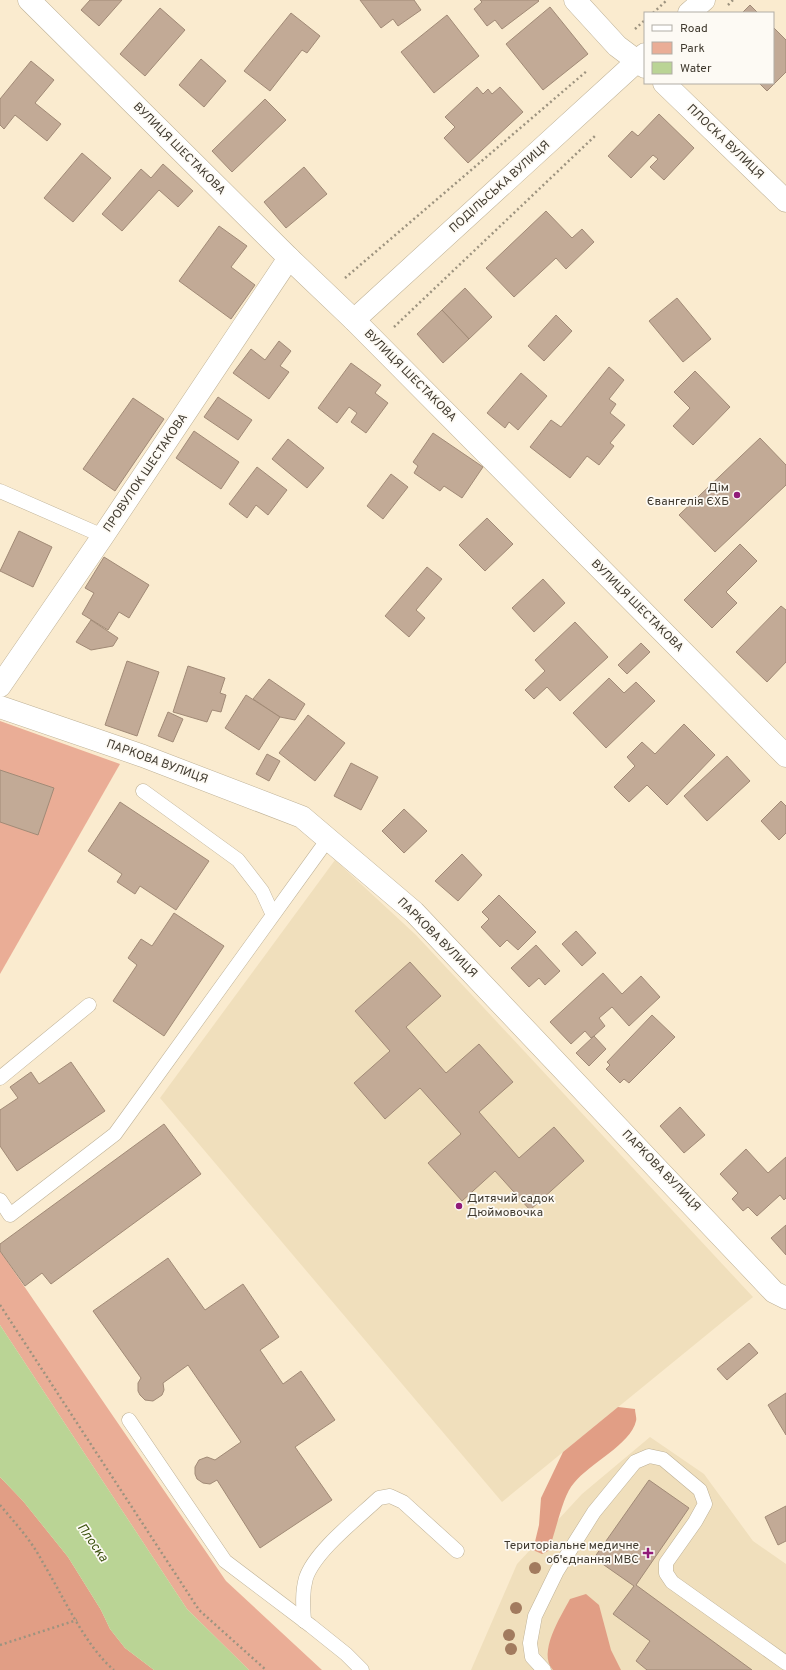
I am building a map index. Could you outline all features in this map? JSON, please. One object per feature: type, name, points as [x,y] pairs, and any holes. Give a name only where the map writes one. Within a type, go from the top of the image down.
[{"type":"street","name":"ВУЛИЦЯ ШЕСТАКОВА","points":[[29,0],[289,258],[328,293],[786,756]]},
{"type":"street","points":[[574,0],[617,46],[642,61]]},
{"type":"street","points":[[691,12],[704,0]]},
{"type":"street","name":"ПОДІЛЬСЬКА ВУЛИЦЯ","points":[[354,320],[642,61]]},
{"type":"street","name":"ПЛОСКА ВУЛИЦЯ","points":[[665,84],[786,201]]},
{"type":"street","name":"ПРОВУЛОК ШЕСТАКОВА","points":[[0,686],[103,536],[289,258]]},
{"type":"street","name":"ПАРКОВА ВУЛИЦЯ","points":[[0,707],[150,758],[302,817],[414,912],[774,1292],[786,1298]]},
{"type":"lane","points":[[0,491],[103,536]]},
{"type":"lane","points":[[143,791],[238,860],[262,891],[272,913]]},
{"type":"lane","points":[[0,1200],[10,1215],[115,1134],[272,913],[328,838]]},
{"type":"lane","points":[[0,1078],[89,1005]]},
{"type":"lane","points":[[129,1420],[225,1561],[346,1654],[362,1670]]},
{"type":"lane","points":[[544,1670],[532,1657],[530,1643],[535,1616],[551,1584],[594,1512],[635,1462],[649,1456],[663,1459],[700,1490],[705,1504],[695,1522],[666,1564],[666,1573],[672,1582],[786,1663]]},
{"type":"lane","points":[[304,1621],[303,1597],[307,1577],[317,1556],[379,1498],[390,1496],[403,1502],[457,1551]]},
{"type":"path","points":[[654,12],[667,0]]},
{"type":"path","points":[[328,293],[617,46],[644,21]]},
{"type":"path","points":[[377,343],[599,132]]},
{"type":"path","points":[[0,1305],[199,1610],[266,1670]]},
{"type":"path","points":[[0,1505],[20,1528],[41,1559],[88,1640],[114,1670]]},
{"type":"path","points":[[0,1645],[77,1620]]},
{"type":"shaded area","name":"Дитячий садок Дюймовочка","points":[[335,860],[416,935],[753,1297],[502,1502],[160,1098]]},
{"type":"shaded area","points":[[618,1407],[635,1409],[636,1420],[633,1429],[618,1446],[574,1483],[566,1497],[548,1551],[542,1554],[533,1550],[539,1525],[541,1498],[563,1452]]},
{"type":"shaded area","name":"Територіальне медичне об'єднання МВС","points":[[650,1437],[704,1474],[753,1541],[786,1564],[786,1670],[471,1670],[517,1564],[582,1494]]},
{"type":"shaded area","points":[[0,1477],[23,1501],[68,1557],[101,1610],[110,1629],[125,1648],[154,1670],[0,1670]]},
{"type":"shaded area","points":[[586,1594],[599,1605],[611,1650],[621,1670],[553,1670],[549,1663],[549,1645],[556,1624],[570,1599]]},
{"type":"green space","points":[[0,721],[120,764],[0,974]]},
{"type":"green space","points":[[0,1251],[226,1581],[322,1670],[249,1670],[187,1609],[0,1325]]},
{"type":"water","name":"Плоска","points":[[0,1325],[187,1609],[249,1670],[154,1670],[125,1648],[110,1629],[101,1610],[68,1557],[23,1501],[0,1477]]},
{"type":"building","points":[[90,0],[122,0],[99,26],[81,10]]},
{"type":"building","points":[[360,0],[414,0],[421,10],[398,26],[393,19],[381,28]]},
{"type":"building","points":[[480,0],[539,1],[502,29],[495,20],[487,26],[474,9],[482,2]]},
{"type":"building","points":[[750,5],[757,12],[743,12]]},
{"type":"building","points":[[550,7],[588,54],[543,90],[506,44]]},
{"type":"building","points":[[160,8],[185,30],[145,76],[120,54]]},
{"type":"building","points":[[291,13],[320,36],[307,53],[302,50],[270,91],[244,71]]},
{"type":"building","points":[[447,15],[479,56],[434,93],[401,52]]},
{"type":"building","points":[[774,28],[786,40],[786,72],[774,84]]},
{"type":"building","points":[[201,59],[226,81],[204,107],[179,85]]},
{"type":"building","points":[[31,61],[54,80],[35,103],[61,124],[47,141],[15,115],[4,129],[0,125],[0,99]]},
{"type":"building","points":[[760,84],[774,84],[767,91]]},
{"type":"building","points":[[477,87],[483,94],[488,89],[492,94],[500,87],[523,112],[468,163],[444,138],[455,127],[445,117]]},
{"type":"building","points":[[265,99],[286,120],[232,172],[212,151]]},
{"type":"building","points":[[659,114],[694,148],[664,180],[650,167],[658,159],[653,155],[631,178],[608,156],[632,131],[638,136]]},
{"type":"building","points":[[82,153],[111,178],[73,222],[44,198]]},
{"type":"building","points":[[163,164],[193,191],[178,207],[159,190],[122,231],[102,214],[141,169],[151,178]]},
{"type":"building","points":[[304,167],[327,194],[286,228],[264,202]]},
{"type":"building","points":[[546,211],[572,238],[582,229],[594,242],[566,269],[556,258],[514,297],[486,268]]},
{"type":"building","points":[[219,226],[247,246],[231,267],[255,285],[231,319],[179,281]]},
{"type":"building","points":[[465,288],[492,317],[469,339],[442,310]]},
{"type":"building","points":[[677,298],[711,339],[683,362],[649,321]]},
{"type":"building","points":[[442,310],[469,339],[443,363],[417,334]]},
{"type":"building","points":[[556,315],[572,331],[544,361],[528,346]]},
{"type":"building","points":[[279,341],[291,351],[280,366],[289,372],[269,399],[233,373],[251,349],[265,360]]},
{"type":"building","points":[[351,363],[381,385],[375,393],[388,403],[366,433],[351,422],[357,413],[349,407],[337,423],[318,408]]},
{"type":"building","points":[[609,367],[624,380],[609,399],[616,404],[610,413],[625,425],[610,443],[614,446],[599,465],[587,456],[570,478],[530,447],[551,420],[561,427]]},
{"type":"building","points":[[695,371],[730,407],[693,445],[673,426],[690,408],[674,392]]},
{"type":"building","points":[[521,373],[547,396],[518,430],[509,422],[505,428],[487,413]]},
{"type":"building","points":[[218,397],[252,420],[238,440],[204,417]]},
{"type":"building","points":[[133,398],[164,419],[115,491],[83,469]]},
{"type":"building","points":[[194,431],[239,462],[221,489],[176,458]]},
{"type":"building","points":[[433,433],[483,467],[462,498],[444,486],[440,491],[414,473],[418,466],[413,462]]},
{"type":"building","points":[[760,438],[786,465],[786,485],[715,552],[679,515]]},
{"type":"building","points":[[288,439],[324,468],[307,488],[272,459]]},
{"type":"building","points":[[257,467],[287,490],[268,515],[256,505],[247,518],[229,504]]},
{"type":"building","points":[[391,474],[408,487],[383,519],[367,506]]},
{"type":"building","points":[[487,518],[513,544],[485,571],[459,545]]},
{"type":"building","points":[[19,531],[52,547],[33,587],[0,571]]},
{"type":"building","points":[[740,544],[757,561],[726,592],[737,603],[712,628],[684,600]]},
{"type":"building","points":[[104,557],[149,585],[129,618],[119,612],[108,630],[82,614],[94,593],[85,588]]},
{"type":"building","points":[[427,567],[442,579],[416,610],[425,618],[409,637],[385,616]]},
{"type":"building","points":[[543,579],[565,603],[534,632],[512,608]]},
{"type":"building","points":[[781,606],[786,610],[786,662],[767,682],[736,652]]},
{"type":"building","points":[[91,620],[118,638],[113,646],[91,650],[76,642]]},
{"type":"building","points":[[575,622],[608,657],[560,701],[547,687],[534,699],[525,690],[545,671],[535,660]]},
{"type":"building","points":[[641,643],[650,652],[627,674],[618,665]]},
{"type":"building","points":[[127,661],[159,672],[137,736],[105,725]]},
{"type":"building","points":[[188,666],[225,678],[220,693],[226,695],[221,712],[212,710],[207,722],[173,712]]},
{"type":"building","points":[[609,678],[624,693],[636,682],[655,701],[606,748],[573,713]]},
{"type":"building","points":[[269,679],[305,704],[295,720],[280,717],[253,699]]},
{"type":"building","points":[[246,695],[280,717],[259,750],[225,728]]},
{"type":"building","points":[[168,712],[183,719],[173,742],[158,736]]},
{"type":"building","points":[[308,715],[345,743],[315,781],[279,753]]},
{"type":"building","points":[[684,724],[715,755],[667,805],[647,785],[629,802],[614,787],[635,766],[627,757],[642,742],[655,754]]},
{"type":"building","points":[[267,754],[280,761],[269,781],[256,774]]},
{"type":"building","points":[[727,756],[750,781],[707,821],[684,796]]},
{"type":"building","points":[[351,763],[378,777],[361,810],[334,796]]},
{"type":"building","points":[[0,770],[54,788],[38,835],[0,822]]},
{"type":"building","points":[[781,801],[786,806],[786,833],[779,840],[761,821]]},
{"type":"building","points":[[120,802],[209,861],[176,910],[140,886],[135,894],[117,882],[122,874],[88,851]]},
{"type":"building","points":[[404,809],[427,831],[404,853],[382,831]]},
{"type":"building","points":[[462,854],[482,875],[458,901],[435,881]]},
{"type":"building","points":[[499,895],[536,932],[518,950],[507,940],[500,947],[481,927],[489,919],[482,912]]},
{"type":"building","points":[[174,913],[224,946],[164,1036],[113,1001],[137,965],[128,958],[141,939],[152,946]]},
{"type":"building","points":[[576,931],[596,953],[582,966],[562,944]]},
{"type":"building","points":[[536,945],[560,971],[545,985],[539,978],[529,987],[511,968]]},
{"type":"building","points":[[410,962],[441,996],[406,1027],[446,1073],[479,1044],[513,1082],[479,1112],[519,1158],[554,1127],[584,1161],[530,1210],[495,1171],[462,1201],[428,1163],[461,1134],[420,1088],[385,1119],[354,1083],[390,1051],[355,1011]]},
{"type":"building","points":[[603,973],[622,994],[641,976],[660,997],[629,1026],[612,1007],[599,1018],[605,1026],[594,1036],[591,1038],[585,1031],[571,1044],[550,1022]]},
{"type":"building","points":[[652,1015],[675,1037],[629,1083],[624,1079],[620,1083],[606,1069],[610,1065],[607,1062]]},
{"type":"building","points":[[594,1036],[606,1049],[589,1066],[576,1053]]},
{"type":"building","points":[[71,1062],[105,1111],[17,1171],[0,1146],[0,1110],[18,1098],[10,1087],[31,1072],[39,1084]]},
{"type":"building","points":[[680,1107],[705,1135],[684,1153],[660,1126]]},
{"type":"building","points":[[164,1124],[201,1174],[51,1284],[42,1273],[25,1286],[0,1251],[0,1244]]},
{"type":"building","points":[[746,1149],[768,1173],[786,1157],[786,1198],[784,1200],[780,1195],[757,1216],[748,1207],[743,1211],[732,1199],[738,1193],[720,1174]]},
{"type":"building","points":[[786,1225],[786,1255],[771,1238]]},
{"type":"building","points":[[168,1258],[205,1310],[243,1284],[279,1337],[260,1350],[283,1384],[301,1371],[335,1420],[295,1447],[332,1500],[260,1548],[217,1480],[210,1484],[203,1483],[197,1479],[195,1474],[195,1467],[199,1460],[207,1457],[215,1460],[241,1442],[188,1365],[163,1383],[164,1390],[162,1395],[153,1401],[145,1400],[138,1391],[138,1383],[141,1378],[93,1311]]},
{"type":"building","points":[[749,1343],[758,1353],[727,1380],[717,1369]]},
{"type":"building","points":[[786,1393],[786,1435],[768,1405]]},
{"type":"building","points":[[649,1480],[689,1508],[636,1585],[752,1670],[647,1670],[636,1661],[650,1641],[613,1614],[634,1586],[594,1558]]},
{"type":"building","points":[[786,1506],[786,1541],[778,1545],[765,1517]]},
{"type":"place","name":"Дім Євангелія ЄХБ","points":[[737,495]]},
{"type":"place","name":"Дитячий садок Дюймовочка","points":[[459,1206]]},
{"type":"place","name":"Територіальне медичне об'єднання МВС","points":[[648,1553]]}]
